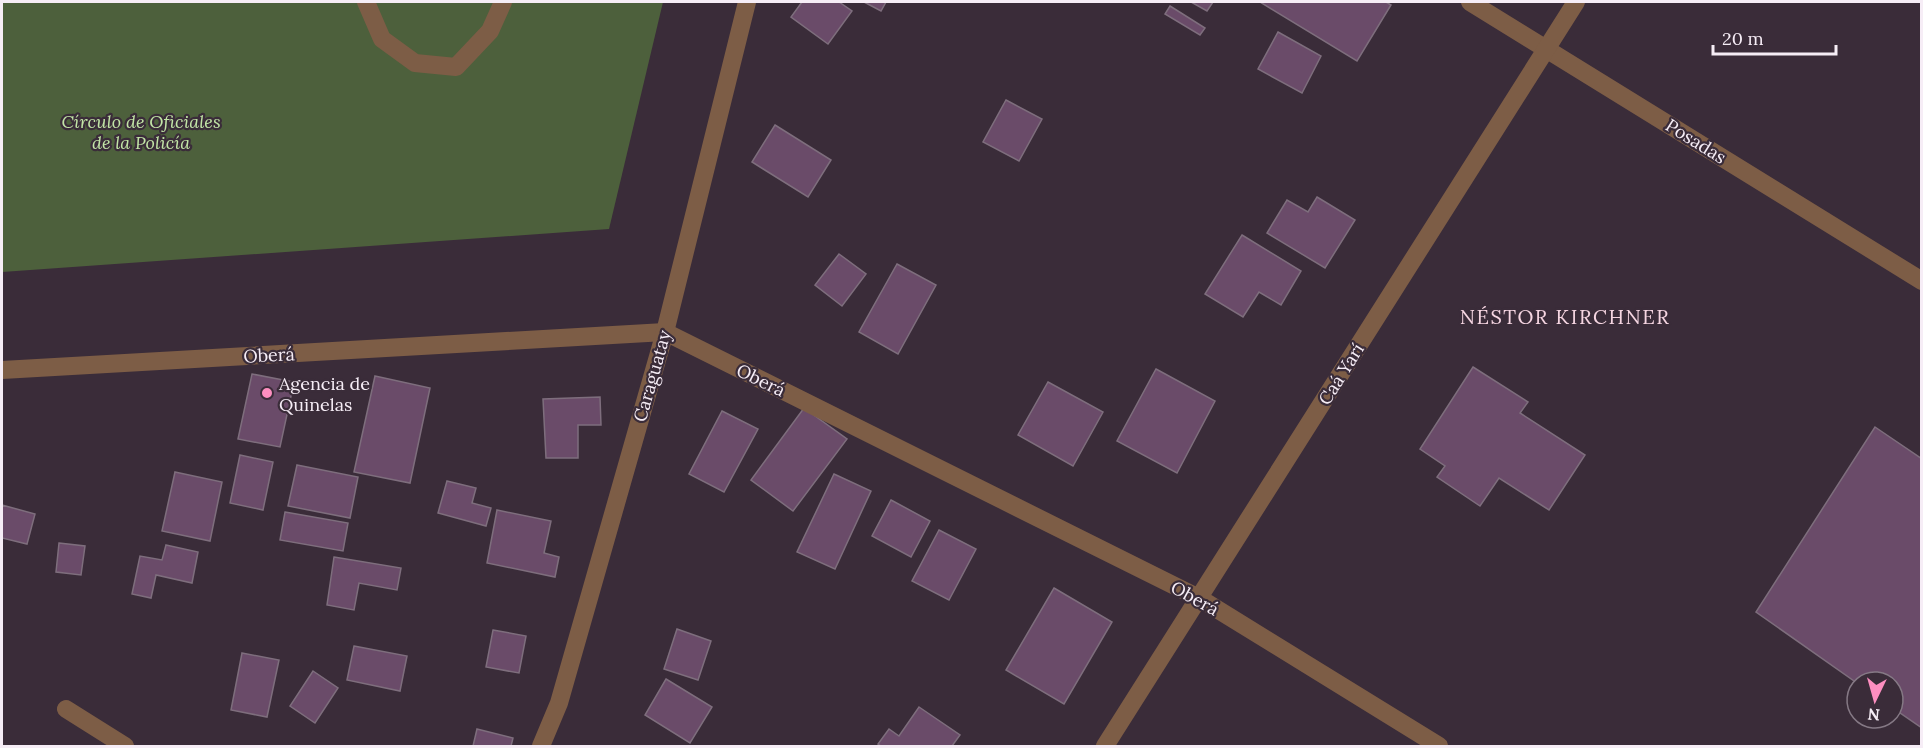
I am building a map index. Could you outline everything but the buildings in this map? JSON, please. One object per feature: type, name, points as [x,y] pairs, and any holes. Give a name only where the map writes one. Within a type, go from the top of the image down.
[{"type":"street","points":[[366,2],[382,39],[415,63],[456,67],[490,31],[503,2]]},
{"type":"street","name":"Caraguatay","points":[[541,747],[559,703],[664,332],[747,2]]},
{"type":"street","name":"Posadas","points":[[1470,2],[1922,281]]},
{"type":"street","name":"Caá Yarí","points":[[1105,747],[1576,2]]},
{"type":"street","name":"Oberá","points":[[2,370],[664,332],[1199,598],[1439,747]]},
{"type":"street","points":[[66,710],[125,747]]},
{"type":"green space","name":"Círculo de Oficiales de la Policía","points":[[2,2],[663,2],[609,229],[2,272]]},
{"type":"place","name":"Agencia de Quinelas","points":[[267,393]]},
{"type":"district","name":"NÉSTOR KIRCHNER","points":[[1565,316]]}]
